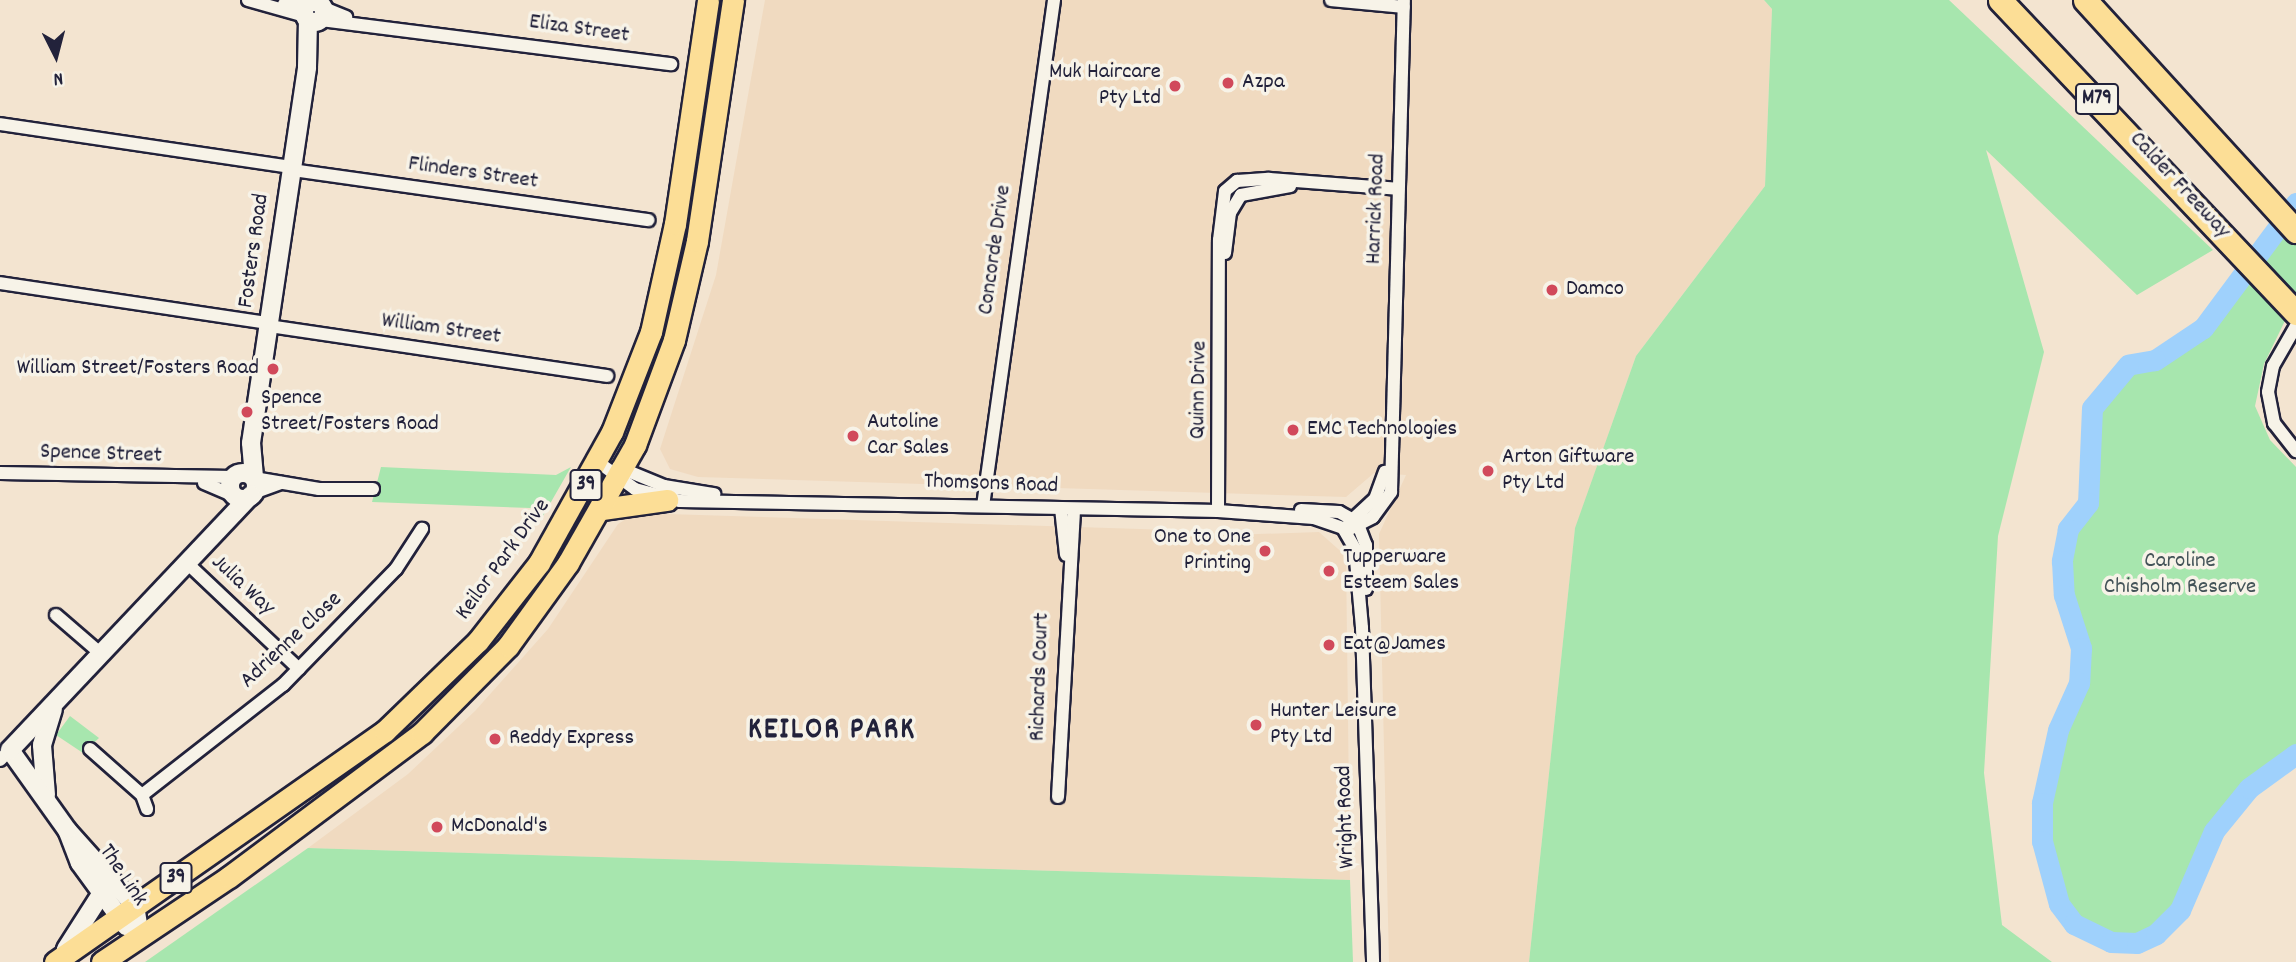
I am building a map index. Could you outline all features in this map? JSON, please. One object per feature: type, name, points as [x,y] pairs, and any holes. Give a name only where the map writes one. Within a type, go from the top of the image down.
[{"type":"highway","name":"Calder Freeway","points":[[2000,0],[2193,199],[2296,313]]},
{"type":"highway","name":"M79","points":[[2085,0],[2296,231]]},
{"type":"main road","name":"Keilor Park Drive","points":[[55,962],[346,761],[426,694],[534,571],[598,462],[638,371],[662,290],[708,0]]},
{"type":"main road","name":"39","points":[[102,962],[327,806],[445,713],[527,620],[602,509],[621,474],[681,313],[733,0]]},
{"type":"main road","points":[[602,509],[667,500]]},
{"type":"main road","points":[[426,694],[445,713]]},
{"type":"street","name":"Eliza Street","points":[[248,0],[315,10],[356,20],[671,64]]},
{"type":"street","name":"Concorde Drive","points":[[983,506],[1054,0]]},
{"type":"street","points":[[1331,0],[1404,3]]},
{"type":"street","name":"Harrick Road","points":[[1356,522],[1391,492],[1404,3]]},
{"type":"street","name":"Fosters Road","points":[[243,485],[315,10]]},
{"type":"street","name":"Flinders Street","points":[[0,124],[649,220]]},
{"type":"street","name":"Quinn Drive","points":[[1218,511],[1222,270],[1236,201],[1251,190],[1298,185],[1398,189]]},
{"type":"street","name":"William Street","points":[[0,283],[607,376]]},
{"type":"street","points":[[2296,326],[2273,366],[2268,392],[2274,424],[2296,451]]},
{"type":"street","name":"Thomsons Road","points":[[598,462],[667,500],[738,498],[1242,512],[1326,520],[1346,531]]},
{"type":"street","name":"Spence Street","points":[[0,473],[243,485]]},
{"type":"street","name":"Thomsons Road","points":[[621,474],[675,489],[738,498]]},
{"type":"street","points":[[5,755],[220,529],[243,485],[285,482],[373,489]]},
{"type":"street","name":"Richards Court","points":[[1058,797],[1068,508]]},
{"type":"street","name":"Thomsons Road","points":[[1242,512],[1327,510],[1356,522]]},
{"type":"street","points":[[1346,531],[1356,522]]},
{"type":"street","name":"Wright Road","points":[[1356,522],[1367,560],[1362,628]]},
{"type":"street","name":"Adrienne Close","points":[[142,795],[299,669],[396,569],[422,529]]},
{"type":"street","name":"Wright Road","points":[[1346,531],[1357,558],[1362,628],[1373,962]]},
{"type":"street","name":"Julia Way","points":[[187,563],[299,669]]},
{"type":"street","points":[[56,615],[100,653]]},
{"type":"street","points":[[46,800],[42,745],[55,703]]},
{"type":"street","points":[[90,750],[142,795],[147,808]]},
{"type":"street","name":"The Link","points":[[5,755],[135,906],[140,937]]},
{"type":"street","name":"The Link","points":[[67,830],[100,896],[117,919],[140,937]]},
{"type":"street","points":[[55,962],[100,896]]},
{"type":"shaded area","points":[[765,0],[1764,0],[1772,9],[1765,186],[1636,356],[1575,529],[1529,962],[1389,962],[1379,534],[1406,475],[1374,473],[1346,497],[698,477],[670,469],[660,449],[716,275]]},
{"type":"shaded area","points":[[636,513],[1171,530],[1170,537],[1319,532],[1346,556],[1350,880],[308,848],[408,774],[475,711],[548,629],[618,524]]},
{"type":"green space","points":[[721,0],[726,0],[685,271],[639,417],[617,456]]},
{"type":"green space","points":[[1764,0],[1949,0],[2213,250],[2137,295],[1986,150],[2044,352],[1998,536],[1984,773],[2002,925],[2052,962],[1529,962],[1575,528],[1636,356],[1765,186],[1772,9]]},
{"type":"green space","name":"Caroline Chisholm Reserve","points":[[2296,203],[2296,298],[2264,364],[2255,406],[2270,440],[2296,467],[2296,754],[2249,788],[2214,831],[2180,910],[2137,943],[2111,942],[2074,924],[2059,904],[2042,841],[2042,803],[2058,730],[2079,683],[2081,648],[2064,595],[2062,561],[2068,529],[2088,503],[2092,408],[2128,365],[2155,360],[2203,328]]},
{"type":"green space","points":[[381,467],[556,475],[571,467],[539,523],[531,508],[372,502]]},
{"type":"green space","points":[[70,716],[99,738],[83,753],[56,735]]},
{"type":"green space","points":[[308,848],[1350,880],[1353,962],[145,962]]},
{"type":"waterway","points":[[2296,203],[2203,328],[2155,360],[2128,365],[2092,408],[2088,503],[2068,529],[2062,561],[2064,595],[2081,648],[2079,683],[2058,730],[2042,803],[2042,841],[2059,904],[2074,924],[2111,942],[2137,943],[2156,934],[2180,910],[2214,831],[2249,788],[2296,754]]},
{"type":"place","name":"Azpa","points":[[1228,83]]},
{"type":"place","name":"Muk Haircare Pty Ltd","points":[[1175,86]]},
{"type":"place","name":"Damco","points":[[1552,290]]},
{"type":"place","name":"William Street/Fosters Road","points":[[273,369]]},
{"type":"place","name":"Spence Street/Fosters Road","points":[[247,412]]},
{"type":"place","name":"EMC Technologies","points":[[1293,430]]},
{"type":"place","name":"Autoline Car Sales","points":[[853,436]]},
{"type":"place","name":"Arton Giftware Pty Ltd","points":[[1488,471]]},
{"type":"place","name":"One to One Printing","points":[[1265,551]]},
{"type":"place","name":"Tupperware Esteem Sales","points":[[1329,571]]},
{"type":"place","name":"Eat@James","points":[[1329,645]]},
{"type":"place","name":"Hunter Leisure Pty Ltd","points":[[1256,725]]},
{"type":"place","name":"Reddy Express","points":[[495,739]]},
{"type":"place","name":"McDonald's","points":[[437,827]]},
{"type":"district","name":"KEILOR PARK","points":[[832,732]]}]
